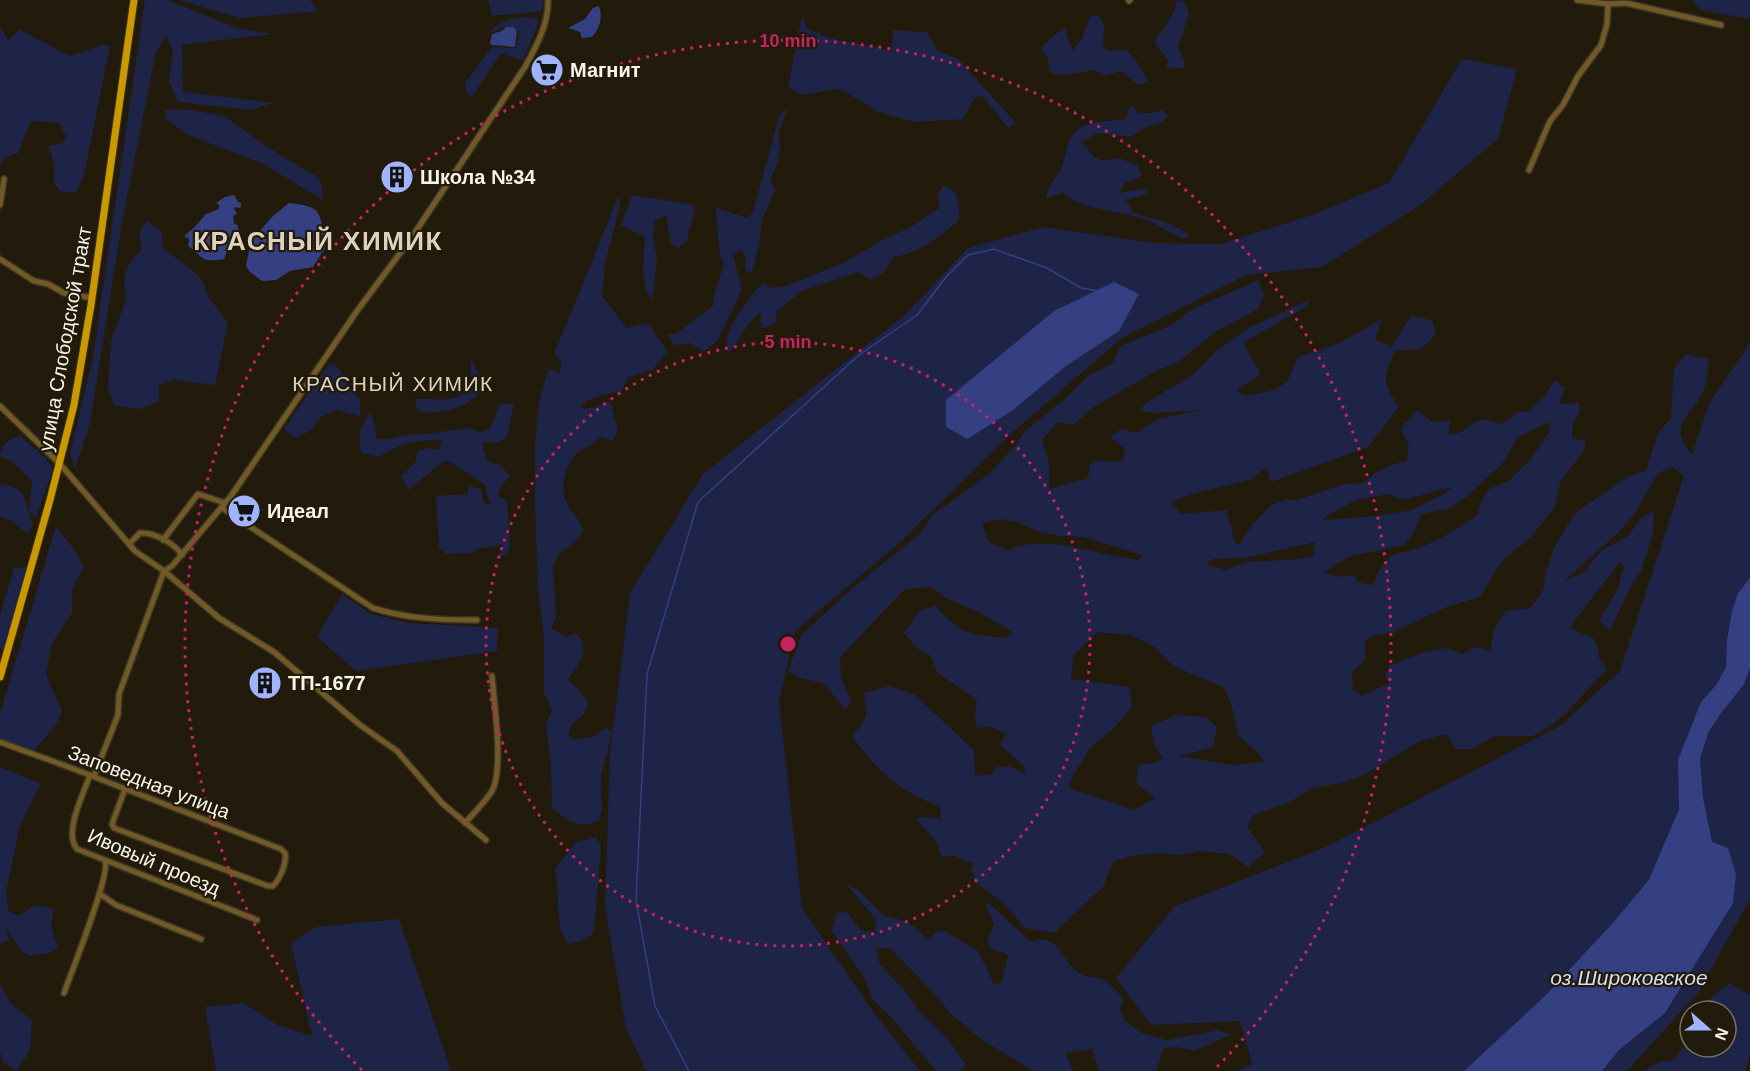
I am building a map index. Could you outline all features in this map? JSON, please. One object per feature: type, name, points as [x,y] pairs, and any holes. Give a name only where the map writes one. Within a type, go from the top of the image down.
[{"type":"main road","name":"улица Слободской тракт","points":[[0,677],[60,464],[74,405],[92,298],[134,0]]},
{"type":"street","points":[[92,776],[118,715],[119,694],[164,571],[172,566],[224,506],[350,321],[412,237],[525,67],[547,17],[548,0]]},
{"type":"street","points":[[1577,0],[1608,4],[1626,3],[1721,25]]},
{"type":"street","points":[[1529,170],[1550,121],[1563,105],[1578,76],[1601,45],[1607,24],[1608,4]]},
{"type":"street","points":[[0,205],[4,179]]},
{"type":"street","points":[[0,259],[34,281],[48,284],[64,293],[92,298]]},
{"type":"street","points":[[0,406],[60,464],[129,544],[219,618],[274,652],[360,725],[397,751],[442,803],[486,840]]},
{"type":"street","points":[[163,540],[197,495],[202,494],[224,506],[373,608],[429,619],[477,620]]},
{"type":"street","points":[[129,544],[137,534],[143,532],[177,548],[182,555]]},
{"type":"street","points":[[465,823],[492,791],[496,778],[497,746],[492,676]]},
{"type":"street","name":"Заповедная улица","points":[[0,742],[92,776],[281,849],[286,858],[277,882],[273,886],[268,886],[114,828],[112,824],[125,789]]},
{"type":"street","name":"Ивовый проезд","points":[[92,776],[75,818],[71,835],[72,842],[82,852],[257,920]]},
{"type":"street","points":[[64,993],[100,894],[106,870],[105,861]]},
{"type":"street","points":[[100,894],[116,904],[201,939]]},
{"type":"shaded area","points":[[145,0],[168,0],[237,28],[273,34],[182,45],[183,92],[274,103],[251,110],[178,102],[169,81],[173,50],[166,36],[156,52],[122,222],[90,423],[75,469],[70,454],[93,357]]},
{"type":"shaded area","points":[[179,0],[310,0],[318,11],[240,18]]},
{"type":"shaded area","points":[[488,0],[544,0],[542,11],[492,16]]},
{"type":"shaded area","points":[[1177,0],[1183,1],[1189,13],[1178,48],[1185,62],[1184,68],[1166,69],[1168,60],[1156,45],[1156,38],[1172,16]]},
{"type":"shaded area","points":[[1692,0],[1750,0],[1750,19],[1700,10]]},
{"type":"shaded area","points":[[802,15],[807,28],[824,36],[891,52],[894,30],[927,32],[938,51],[957,58],[1016,123],[1008,128],[983,96],[974,98],[963,119],[915,122],[878,112],[846,92],[835,89],[802,95],[788,87]]},
{"type":"shaded area","points":[[1098,15],[1104,25],[1103,48],[1110,51],[1126,50],[1135,59],[1149,82],[1138,85],[1121,71],[1104,76],[1095,70],[1064,75],[1050,73],[1048,59],[1041,48],[1065,28],[1072,51],[1082,39],[1090,16]]},
{"type":"shaded area","points":[[520,17],[535,18],[539,21],[523,61],[501,53],[472,97],[466,93],[465,83],[492,47],[516,48],[519,31],[508,26],[489,33],[503,22]]},
{"type":"shaded area","points":[[0,26],[8,41],[19,29],[69,56],[103,45],[110,46],[84,175],[76,193],[60,191],[54,183],[54,164],[48,146],[63,143],[66,136],[59,123],[31,121],[18,153],[4,158],[0,166]]},
{"type":"shaded area","points":[[1462,59],[1517,69],[1498,139],[1419,206],[1322,267],[1246,275],[1122,338],[1014,431],[898,544],[795,631],[779,702],[802,908],[874,1013],[920,1071],[646,1071],[626,1028],[605,907],[610,753],[630,593],[703,474],[906,314],[968,248],[1043,227],[1154,243],[1221,244],[1312,215],[1389,183]]},
{"type":"shaded area","points":[[1131,105],[1139,113],[1162,110],[1168,117],[1159,124],[1144,128],[1131,137],[1098,133],[1082,142],[1094,157],[1102,161],[1119,158],[1137,165],[1142,176],[1125,183],[1119,193],[1147,188],[1148,194],[1126,200],[1134,213],[1172,224],[1190,236],[1183,239],[1144,219],[1082,204],[1063,193],[1046,198],[1062,166],[1071,138],[1077,131],[1083,126],[1098,122],[1125,119]]},
{"type":"shaded area","points":[[787,109],[778,135],[780,146],[777,164],[770,179],[775,190],[762,219],[752,273],[745,270],[746,257],[741,249],[733,255],[742,289],[718,340],[704,352],[690,343],[674,345],[667,334],[676,334],[713,306],[714,295],[724,264],[719,250],[716,208],[748,218],[753,212],[780,114]]},
{"type":"shaded area","points":[[166,110],[190,110],[224,116],[269,148],[319,178],[323,200],[263,164],[186,134],[165,118]]},
{"type":"shaded area","points":[[944,185],[956,193],[959,220],[944,233],[920,248],[893,257],[884,272],[872,280],[858,272],[801,291],[777,311],[775,324],[762,328],[760,312],[728,353],[729,331],[747,301],[763,283],[772,288],[788,285],[843,263],[886,238],[909,228],[939,208],[938,194]]},
{"type":"shaded area","points":[[619,195],[620,207],[605,263],[602,296],[627,328],[641,324],[651,326],[667,352],[653,369],[628,378],[621,392],[596,397],[581,404],[583,409],[598,407],[603,402],[611,403],[618,430],[613,441],[602,437],[577,453],[564,479],[565,499],[583,531],[573,544],[559,553],[553,566],[556,617],[552,628],[565,637],[576,633],[581,639],[584,655],[568,680],[588,702],[585,713],[572,724],[568,734],[573,740],[592,737],[606,728],[612,732],[601,776],[602,811],[598,821],[579,824],[568,820],[552,808],[546,723],[552,710],[544,693],[544,638],[538,588],[535,505],[535,444],[539,403],[548,370],[559,373],[562,362],[554,354]]},
{"type":"shaded area","points":[[632,195],[694,205],[687,242],[677,248],[671,244],[666,215],[654,221],[653,240],[657,258],[652,300],[644,277],[645,237],[621,225]]},
{"type":"shaded area","points":[[147,220],[162,233],[163,249],[189,267],[202,280],[208,296],[228,323],[215,385],[174,380],[159,385],[159,401],[140,409],[115,406],[108,388],[111,341],[126,300],[124,279],[129,264],[142,249],[139,233]]},
{"type":"shaded area","points":[[1258,280],[1264,294],[1258,309],[1215,332],[1180,361],[1156,371],[1092,408],[1073,425],[1058,422],[1042,440],[1049,463],[1049,489],[1088,478],[1090,465],[1095,461],[1123,461],[1125,449],[1110,437],[1121,429],[1136,433],[1158,419],[1200,410],[1154,413],[1139,410],[1149,401],[1193,375],[1216,351],[1250,327],[1309,300],[1309,305],[1243,343],[1261,374],[1237,392],[1246,396],[1274,390],[1287,382],[1298,357],[1338,344],[1382,319],[1375,340],[1392,346],[1411,316],[1432,320],[1436,334],[1421,349],[1395,351],[1386,380],[1399,407],[1368,447],[1271,482],[1266,467],[1252,479],[1192,494],[1172,502],[1180,514],[1226,510],[1235,542],[1239,545],[1253,524],[1271,505],[1285,500],[1297,500],[1344,484],[1363,483],[1375,473],[1406,461],[1409,445],[1401,429],[1417,410],[1432,422],[1450,421],[1448,435],[1462,432],[1471,424],[1485,419],[1502,424],[1518,412],[1529,411],[1544,397],[1555,380],[1565,388],[1559,403],[1579,402],[1580,412],[1573,423],[1572,438],[1586,441],[1584,451],[1560,482],[1555,507],[1530,538],[1501,562],[1480,597],[1444,608],[1394,632],[1375,635],[1365,641],[1365,660],[1352,672],[1353,690],[1362,696],[1389,683],[1385,676],[1389,666],[1425,652],[1447,648],[1462,654],[1475,647],[1490,651],[1494,629],[1506,611],[1530,608],[1543,591],[1553,550],[1574,514],[1627,477],[1646,470],[1658,433],[1671,418],[1674,368],[1686,354],[1709,359],[1703,392],[1682,424],[1681,436],[1692,454],[1710,402],[1750,343],[1750,899],[1698,993],[1693,999],[1678,999],[1678,1015],[1627,1071],[1236,1071],[1252,1064],[1240,1021],[1151,1025],[1116,978],[1175,906],[1326,847],[1560,726],[1620,671],[1684,476],[1673,467],[1658,473],[1633,516],[1617,534],[1564,581],[1583,573],[1601,551],[1628,536],[1641,518],[1654,511],[1653,533],[1642,569],[1630,588],[1610,631],[1599,620],[1618,589],[1624,565],[1619,563],[1569,628],[1593,638],[1598,648],[1599,659],[1607,669],[1553,724],[1533,736],[1495,736],[1472,749],[1456,749],[1447,734],[1420,741],[1362,776],[1341,783],[1313,788],[1288,803],[1254,815],[1247,827],[1265,852],[1248,867],[1229,854],[1199,851],[1179,855],[1159,853],[1130,856],[1113,862],[1103,887],[1054,933],[1025,928],[1004,903],[976,883],[971,869],[974,864],[954,856],[942,857],[936,841],[916,819],[924,817],[941,819],[940,807],[913,794],[890,779],[852,736],[866,717],[864,693],[890,686],[915,695],[974,750],[975,776],[992,774],[997,767],[1009,766],[1026,774],[1023,765],[1000,745],[1006,734],[991,727],[977,728],[975,714],[977,700],[937,672],[931,656],[918,649],[904,633],[919,611],[935,606],[952,623],[974,634],[1006,638],[1013,632],[980,613],[944,597],[932,587],[905,589],[840,657],[841,678],[851,700],[846,710],[823,683],[800,678],[788,671],[801,635],[854,587],[921,533],[932,515],[988,475],[1026,430],[1065,399],[1089,375],[1112,364],[1120,346],[1172,325],[1191,310]],"holes":[[[1549,422],[1550,431],[1530,460],[1509,481],[1489,489],[1480,505],[1478,515],[1443,537],[1420,548],[1392,555],[1378,572],[1373,585],[1358,582],[1353,575],[1341,577],[1324,572],[1348,557],[1404,545],[1422,514],[1448,509],[1466,497],[1502,464],[1518,437]],[[1452,487],[1444,494],[1412,510],[1376,516],[1322,520],[1356,500],[1388,494],[1403,500]],[[1000,519],[1017,522],[1040,532],[1083,537],[1143,555],[1139,560],[1057,544],[1040,543],[1008,550],[988,542],[982,523]],[[1315,542],[1313,556],[1247,562],[1225,570],[1206,564],[1213,559],[1249,557]],[[1097,632],[1131,635],[1153,646],[1173,666],[1225,688],[1238,735],[1260,755],[1264,762],[1232,765],[1179,756],[1213,747],[1217,727],[1206,717],[1176,715],[1151,726],[1155,746],[1163,758],[1155,763],[1139,764],[1136,783],[1155,798],[1134,810],[1069,788],[1072,777],[1090,748],[1114,728],[1132,707],[1129,687],[1071,679],[1074,655]]]},
{"type":"shaded area","points":[[472,358],[484,386],[473,399],[466,404],[442,411],[424,413],[417,409],[415,399],[454,398],[467,390],[472,376]]},
{"type":"shaded area","points":[[335,364],[360,400],[360,416],[336,410],[321,417],[310,431],[295,438],[284,429],[328,365]]},
{"type":"shaded area","points":[[514,403],[507,437],[500,442],[483,442],[488,462],[500,465],[510,476],[502,485],[498,496],[507,500],[510,546],[506,555],[498,557],[504,542],[501,545],[476,549],[474,553],[447,554],[439,548],[436,496],[467,494],[469,486],[481,489],[484,503],[492,505],[487,496],[486,486],[461,468],[445,460],[409,490],[401,476],[415,463],[418,451],[426,448],[439,450],[442,441],[409,443],[379,457],[362,453],[359,436],[361,428],[370,412],[375,425],[376,439],[469,428],[480,432],[490,429],[499,405]]},
{"type":"shaded area","points":[[20,436],[46,458],[53,470],[36,517],[29,510],[32,481],[12,461],[0,457],[6,443]]},
{"type":"shaded area","points":[[0,484],[16,489],[24,498],[33,526],[27,533],[11,521],[0,517]]},
{"type":"shaded area","points":[[56,526],[74,549],[84,567],[72,588],[72,613],[52,643],[46,673],[62,710],[56,725],[31,754],[0,738],[0,714]]},
{"type":"shaded area","points":[[27,567],[3,651],[0,648],[0,615],[14,568]]},
{"type":"shaded area","points":[[342,594],[371,614],[409,623],[498,628],[497,651],[356,671],[317,637]]},
{"type":"shaded area","points":[[0,767],[41,784],[20,826],[6,892],[8,911],[19,916],[35,905],[54,909],[51,926],[58,948],[49,953],[29,956],[22,952],[5,926],[10,940],[0,944]]},
{"type":"shaded area","points":[[597,837],[601,847],[593,934],[581,941],[568,944],[560,926],[555,869],[576,842]]},
{"type":"shaded area","points":[[845,883],[857,889],[883,915],[901,920],[916,928],[928,940],[937,931],[947,932],[978,951],[994,984],[1002,982],[1008,955],[989,948],[988,938],[994,924],[986,906],[989,903],[1031,942],[1049,941],[1060,950],[1074,969],[1109,984],[1124,999],[1120,1008],[1125,1021],[1144,1034],[1167,1040],[1219,1030],[1231,1035],[1194,1051],[1177,1047],[1164,1048],[1156,1071],[1099,1071],[1092,1049],[1066,1053],[1073,1071],[1034,1071],[985,1042],[951,1014],[890,948],[876,948],[880,965],[905,991],[920,1012],[948,1039],[966,1065],[960,1071],[936,1071],[892,1018],[873,1000],[864,977],[832,932],[836,913],[847,912],[860,930],[875,932],[876,919]]},
{"type":"shaded area","points":[[399,919],[451,1071],[216,1071],[205,1007],[243,1003],[278,1025],[312,1036],[291,943],[316,927]]},
{"type":"shaded area","points":[[1730,983],[1750,995],[1750,1056],[1745,1071],[1643,1071],[1659,1062],[1673,1060],[1678,1054],[1678,1059],[1738,1059],[1738,999],[1711,998]]},
{"type":"shaded area","points":[[0,984],[11,1004],[32,1020],[30,1050],[17,1071],[3,1062],[0,1051]]},
{"type":"water","points":[[599,6],[600,22],[592,37],[582,38],[580,32],[568,28],[585,19],[593,8]]},
{"type":"water","points":[[506,27],[513,27],[517,30],[515,47],[492,45],[490,43],[492,34]]},
{"type":"water","points":[[234,195],[241,203],[241,207],[234,209],[237,213],[233,217],[234,224],[238,225],[238,229],[241,230],[230,244],[224,259],[207,260],[188,246],[188,237],[185,238],[185,235],[206,214],[219,209],[216,203],[225,197]]},
{"type":"water","points":[[289,203],[315,209],[329,242],[313,267],[290,271],[276,280],[262,281],[249,271],[246,265],[251,241],[273,216]]},
{"type":"water","points":[[1114,282],[1139,294],[1119,331],[1066,366],[1013,410],[967,439],[946,427],[946,400],[1054,311]]},
{"type":"water","name":"оз.Широковское","points":[[1750,578],[1750,668],[1744,684],[1708,733],[1700,759],[1703,798],[1712,842],[1728,848],[1736,874],[1733,903],[1665,1013],[1619,1050],[1602,1071],[1464,1071],[1544,997],[1649,880],[1679,809],[1678,760],[1701,702],[1717,684],[1726,667],[1727,640],[1732,611],[1738,593]]},
{"type":"waterway","points":[[689,1071],[655,1006],[636,900],[647,674],[698,502],[859,355],[917,315],[946,277],[968,255],[994,249],[1047,268],[1081,288],[1099,291]]},
{"type":"place","name":"Магнит","points":[[547,70]]},
{"type":"place","name":"Школа №34","points":[[397,177]]},
{"type":"place","name":"Идеал","points":[[244,511]]},
{"type":"place","name":"ТП-1677","points":[[265,683]]},
{"type":"district","name":"КРАСНЫЙ ХИМИК","points":[[318,241]]},
{"type":"district","name":"КРАСНЫЙ ХИМИК","points":[[393,384]]}]
